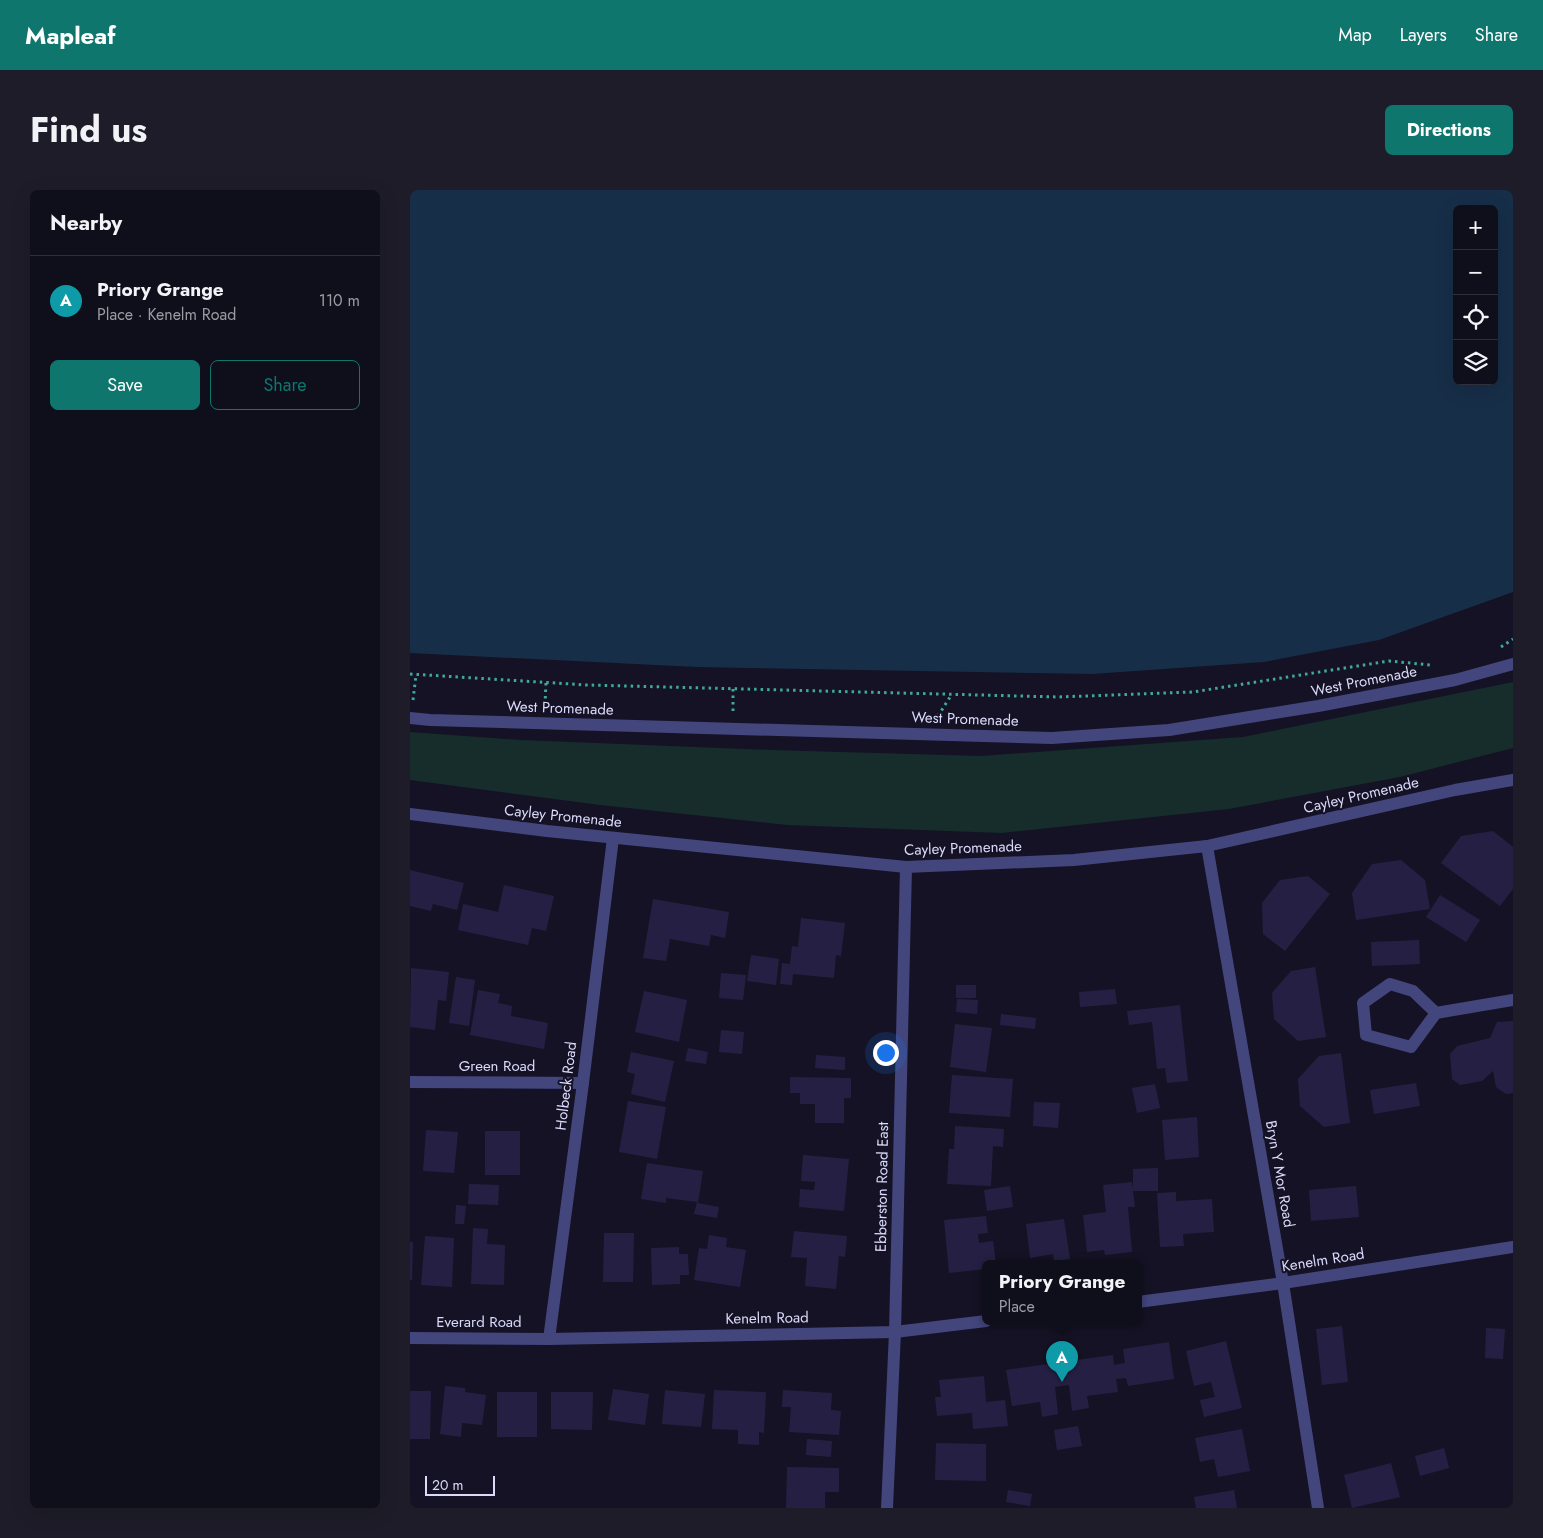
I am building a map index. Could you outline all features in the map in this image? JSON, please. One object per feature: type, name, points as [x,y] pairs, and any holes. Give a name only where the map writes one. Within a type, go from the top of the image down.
[{"type":"street","name":"West Promenade","points":[[411,718],[543,724],[1052,738],[1169,730],[1318,706],[1445,682],[1513,664]]},
{"type":"street","name":"Cayley Promenade","points":[[410,814],[547,831],[906,867],[1074,860],[1207,846],[1455,790],[1513,780]]},
{"type":"street","name":"Holbeck Road","points":[[549,1339],[613,838]]},
{"type":"street","name":"Bryn Y Mor Road","points":[[1207,846],[1283,1284],[1318,1508]]},
{"type":"street","name":"Ebberston Road East","points":[[887,1508],[895,1332],[906,867]]},
{"type":"street","points":[[1436,1013],[1413,991],[1390,984],[1363,1003],[1366,1035],[1411,1047],[1436,1013],[1513,1000]]},
{"type":"street","name":"Green Road","points":[[410,1082],[583,1083]]},
{"type":"street","name":"Kenelm Road","points":[[1142,1302],[1283,1284],[1513,1247]]},
{"type":"street","name":"Kenelm Road","points":[[549,1339],[895,1332],[982,1321]]},
{"type":"street","name":"Everard Road","points":[[410,1338],[549,1339]]},
{"type":"path","points":[[1496,651],[1513,639]]},
{"type":"path","points":[[410,674],[587,685],[1058,696],[1193,692],[1389,660],[1435,665]]},
{"type":"path","points":[[411,718],[416,675]]},
{"type":"path","points":[[543,724],[546,682]]},
{"type":"green space","points":[[1513,682],[1513,748],[1400,777],[1229,809],[1001,833],[787,825],[600,805],[410,780],[410,732],[521,740],[980,756],[1243,737]]},
{"type":"water","points":[[410,190],[1513,190],[1513,592],[1379,640],[1264,662],[1092,674],[697,667],[410,653]]},
{"type":"building","points":[[1493,831],[1513,847],[1513,889],[1500,906],[1441,863],[1461,836]]},
{"type":"building","points":[[1401,860],[1425,880],[1430,909],[1356,920],[1352,893],[1372,864]]},
{"type":"building","points":[[410,870],[464,883],[457,910],[433,904],[431,911],[410,906]]},
{"type":"building","points":[[1308,876],[1330,894],[1285,951],[1263,934],[1262,903],[1280,880]]},
{"type":"building","points":[[504,885],[554,896],[546,931],[532,928],[528,945],[458,930],[463,904],[498,912]]},
{"type":"building","points":[[1440,895],[1480,920],[1466,942],[1426,917]]},
{"type":"building","points":[[653,899],[729,912],[725,938],[711,935],[709,946],[670,939],[666,961],[643,958]]},
{"type":"building","points":[[801,918],[845,923],[841,956],[836,955],[834,978],[793,974],[792,985],[780,984],[782,963],[790,964],[792,946],[798,947]]},
{"type":"building","points":[[1419,940],[1420,964],[1372,966],[1371,942]]},
{"type":"building","points":[[751,955],[779,959],[776,985],[747,981]]},
{"type":"building","points":[[1315,967],[1326,1037],[1298,1041],[1274,1019],[1272,993],[1291,971]]},
{"type":"building","points":[[411,968],[449,972],[446,1001],[438,1000],[435,1030],[410,1027]]},
{"type":"building","points":[[721,973],[746,975],[743,1000],[719,998]]},
{"type":"building","points":[[456,977],[475,980],[469,1026],[449,1023]]},
{"type":"building","points":[[956,985],[976,985],[976,998],[956,998]]},
{"type":"building","points":[[1115,989],[1117,1004],[1080,1007],[1079,992]]},
{"type":"building","points":[[478,990],[500,994],[498,1003],[512,1006],[511,1016],[548,1023],[544,1049],[470,1035]]},
{"type":"building","points":[[644,991],[687,1000],[679,1042],[635,1032]]},
{"type":"building","points":[[957,999],[978,1000],[977,1014],[956,1012]]},
{"type":"building","points":[[1180,1005],[1188,1081],[1167,1083],[1165,1068],[1157,1069],[1152,1022],[1129,1025],[1127,1011]]},
{"type":"building","points":[[1001,1014],[1036,1018],[1035,1029],[1000,1025]]},
{"type":"building","points":[[1513,1021],[1513,1093],[1506,1094],[1496,1087],[1493,1071],[1482,1081],[1460,1085],[1452,1079],[1450,1054],[1457,1046],[1490,1038],[1497,1022]]},
{"type":"building","points":[[955,1024],[992,1028],[986,1072],[950,1067]]},
{"type":"building","points":[[721,1030],[744,1032],[742,1054],[719,1052]]},
{"type":"building","points":[[688,1048],[708,1052],[706,1064],[685,1061]]},
{"type":"building","points":[[631,1052],[674,1061],[665,1102],[631,1094],[635,1074],[627,1072]]},
{"type":"building","points":[[1341,1053],[1350,1123],[1324,1127],[1300,1106],[1298,1079],[1319,1056]]},
{"type":"building","points":[[816,1055],[845,1057],[845,1070],[815,1068]]},
{"type":"building","points":[[952,1075],[1013,1079],[1010,1117],[949,1113]]},
{"type":"building","points":[[790,1077],[851,1078],[851,1098],[844,1098],[844,1123],[815,1123],[815,1104],[800,1104],[800,1093],[790,1093]]},
{"type":"building","points":[[1416,1083],[1420,1106],[1374,1114],[1370,1090]]},
{"type":"building","points":[[1155,1084],[1160,1108],[1137,1113],[1132,1088]]},
{"type":"building","points":[[628,1101],[666,1107],[657,1159],[619,1152]]},
{"type":"building","points":[[1034,1102],[1060,1103],[1058,1128],[1033,1126]]},
{"type":"building","points":[[1197,1117],[1199,1157],[1165,1160],[1162,1120]]},
{"type":"building","points":[[955,1126],[1004,1129],[1003,1147],[993,1146],[991,1186],[947,1184],[949,1149],[954,1149]]},
{"type":"building","points":[[426,1130],[458,1132],[454,1173],[423,1171]]},
{"type":"building","points":[[485,1131],[520,1131],[520,1175],[485,1175]]},
{"type":"building","points":[[803,1155],[849,1159],[844,1211],[799,1207],[800,1189],[814,1190],[815,1182],[801,1181]]},
{"type":"building","points":[[647,1163],[703,1171],[698,1203],[719,1207],[717,1218],[694,1214],[697,1202],[666,1198],[666,1203],[641,1199]]},
{"type":"building","points":[[1158,1168],[1158,1191],[1133,1191],[1135,1207],[1128,1207],[1132,1252],[1105,1255],[1104,1250],[1087,1252],[1083,1215],[1106,1212],[1103,1185],[1132,1182],[1133,1189],[1133,1169]]},
{"type":"building","points":[[469,1184],[499,1185],[498,1205],[468,1204]]},
{"type":"building","points":[[1010,1186],[1013,1207],[987,1211],[984,1190]]},
{"type":"building","points":[[1356,1186],[1359,1217],[1311,1221],[1309,1190]]},
{"type":"building","points":[[1176,1192],[1176,1201],[1212,1199],[1214,1232],[1183,1234],[1184,1246],[1160,1247],[1157,1193]]},
{"type":"building","points":[[456,1205],[466,1206],[464,1224],[455,1224]]},
{"type":"building","points":[[986,1216],[988,1233],[978,1234],[979,1243],[993,1241],[996,1260],[982,1260],[982,1269],[949,1273],[944,1220]]},
{"type":"building","points":[[1064,1219],[1070,1259],[1054,1260],[1053,1254],[1030,1258],[1026,1224]]},
{"type":"building","points":[[473,1228],[488,1229],[487,1244],[505,1245],[504,1285],[471,1284]]},
{"type":"building","points":[[794,1231],[847,1236],[845,1257],[839,1256],[836,1289],[805,1286],[807,1258],[791,1257]]},
{"type":"building","points":[[604,1233],[634,1233],[633,1282],[603,1282]]},
{"type":"building","points":[[709,1235],[727,1238],[726,1247],[746,1250],[740,1287],[694,1280],[699,1248],[707,1249]]},
{"type":"building","points":[[425,1236],[454,1238],[452,1287],[421,1285]]},
{"type":"building","points":[[410,1242],[413,1242],[412,1280],[410,1280]]},
{"type":"building","points":[[679,1247],[679,1254],[688,1254],[689,1275],[680,1275],[680,1284],[652,1285],[651,1248]]},
{"type":"building","points":[[1342,1326],[1348,1382],[1322,1385],[1316,1329]]},
{"type":"building","points":[[1486,1328],[1505,1329],[1503,1359],[1485,1358]]},
{"type":"building","points":[[1226,1341],[1242,1408],[1204,1417],[1200,1400],[1215,1397],[1211,1382],[1194,1386],[1186,1351]]},
{"type":"building","points":[[1169,1342],[1174,1379],[1128,1386],[1126,1378],[1116,1379],[1118,1392],[1087,1396],[1089,1408],[1072,1411],[1069,1385],[1055,1387],[1058,1414],[1042,1417],[1040,1402],[1012,1406],[1006,1370],[1113,1355],[1114,1365],[1125,1363],[1123,1349]]},
{"type":"building","points":[[984,1376],[986,1402],[1005,1400],[1008,1426],[973,1429],[972,1413],[937,1416],[935,1397],[941,1397],[939,1380]]},
{"type":"building","points":[[445,1386],[465,1388],[465,1392],[486,1395],[482,1425],[462,1423],[461,1437],[440,1434]]},
{"type":"building","points":[[613,1389],[649,1394],[645,1425],[608,1420]]},
{"type":"building","points":[[665,1390],[705,1394],[701,1427],[662,1424]]},
{"type":"building","points":[[714,1390],[766,1392],[764,1433],[759,1432],[759,1445],[738,1444],[738,1430],[712,1429]]},
{"type":"building","points":[[783,1390],[832,1393],[831,1410],[841,1411],[839,1435],[789,1432],[791,1407],[782,1407]]},
{"type":"building","points":[[410,1391],[431,1391],[430,1439],[410,1439]]},
{"type":"building","points":[[497,1392],[537,1392],[537,1437],[497,1437]]},
{"type":"building","points":[[551,1392],[593,1392],[592,1430],[551,1429]]},
{"type":"building","points":[[1078,1426],[1082,1446],[1057,1450],[1054,1430]]},
{"type":"building","points":[[1242,1429],[1250,1471],[1218,1477],[1214,1459],[1200,1462],[1195,1438]]},
{"type":"building","points":[[807,1439],[832,1441],[831,1457],[806,1455]]},
{"type":"building","points":[[936,1443],[986,1444],[986,1481],[935,1480]]},
{"type":"building","points":[[1444,1448],[1449,1468],[1420,1476],[1415,1456]]},
{"type":"building","points":[[1391,1463],[1400,1497],[1352,1508],[1344,1475]]},
{"type":"building","points":[[787,1467],[839,1468],[839,1492],[825,1492],[825,1508],[786,1508]]},
{"type":"building","points":[[1008,1490],[1032,1494],[1030,1506],[1006,1502]]},
{"type":"building","points":[[1234,1490],[1237,1508],[1196,1508],[1194,1497]]},
{"type":"place","name":"Priory Grange","points":[[1062,1382]]}]
